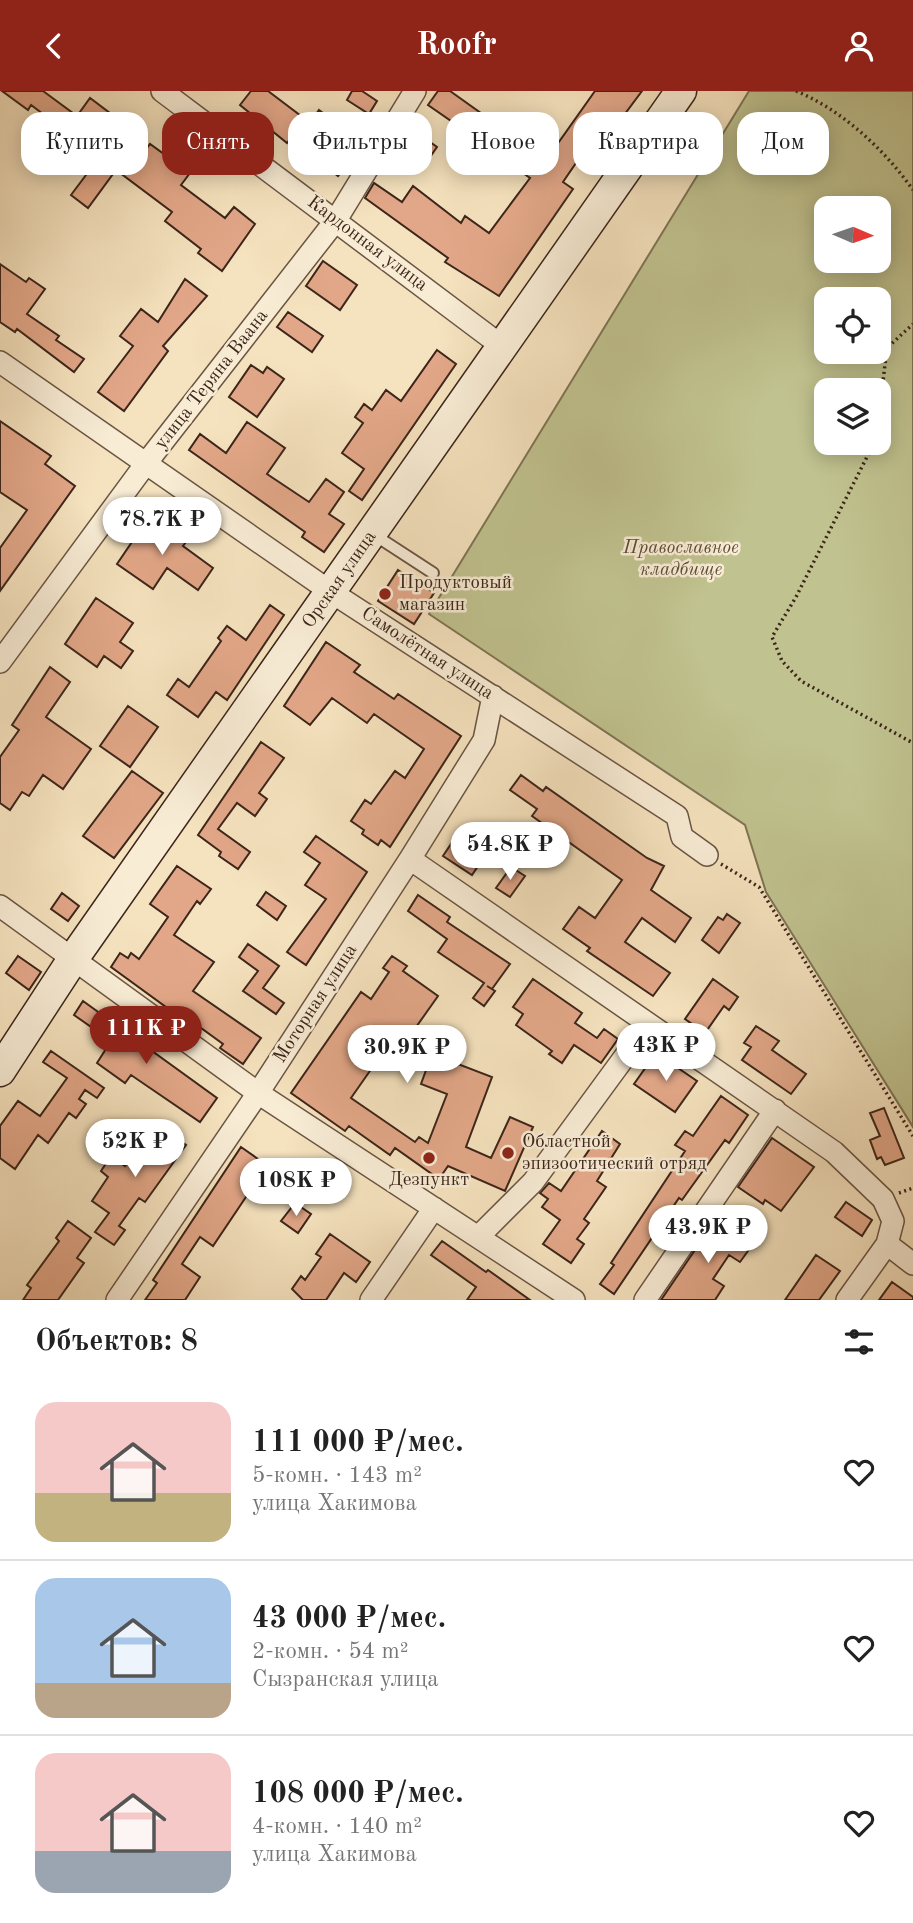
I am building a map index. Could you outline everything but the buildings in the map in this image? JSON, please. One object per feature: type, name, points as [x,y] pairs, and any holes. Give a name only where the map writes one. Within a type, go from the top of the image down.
[{"type":"main road","name":"Орская улица","points":[[0,1071],[73,959],[681,91]]},
{"type":"street","name":"Кардонная улица","points":[[162,91],[503,347]]},
{"type":"street","name":"улица Теряна Ваана","points":[[0,663],[148,462],[336,220],[415,91]]},
{"type":"street","name":"Самолётная улица","points":[[0,362],[148,462],[331,592],[677,816],[682,837],[707,855]]},
{"type":"street","name":"Моторная улица","points":[[117,1300],[258,1093],[410,859],[484,740],[493,697]]},
{"type":"street","points":[[410,859],[834,1152],[883,1199],[893,1221],[887,1244],[847,1300]]},
{"type":"street","points":[[0,906],[258,1093],[575,1300]]},
{"type":"street","points":[[478,1237],[533,1182],[648,1025]]},
{"type":"street","points":[[645,1300],[775,1110]]},
{"type":"street","points":[[371,1300],[434,1208]]},
{"type":"street","points":[[887,1244],[913,1264]]},
{"type":"lane","points":[[373,534],[433,573]]},
{"type":"path","points":[[796,91],[818,100],[859,129],[913,190]]},
{"type":"path","points":[[883,378],[887,348],[913,324]]},
{"type":"path","points":[[868,455],[796,597],[772,637],[782,661],[801,681],[913,743]]},
{"type":"path","points":[[707,855],[759,887],[913,1136]]},
{"type":"green space","name":"Православное кладбище","points":[[749,91],[913,91],[913,1127],[766,892],[745,825],[429,614],[698,175],[723,175],[723,133]]},
{"type":"place","name":"Продуктовый магазин","points":[[385,594]]},
{"type":"place","name":"Областной эпизоотический отряд","points":[[508,1153]]},
{"type":"place","name":"Дезпункт","points":[[429,1158]]}]
